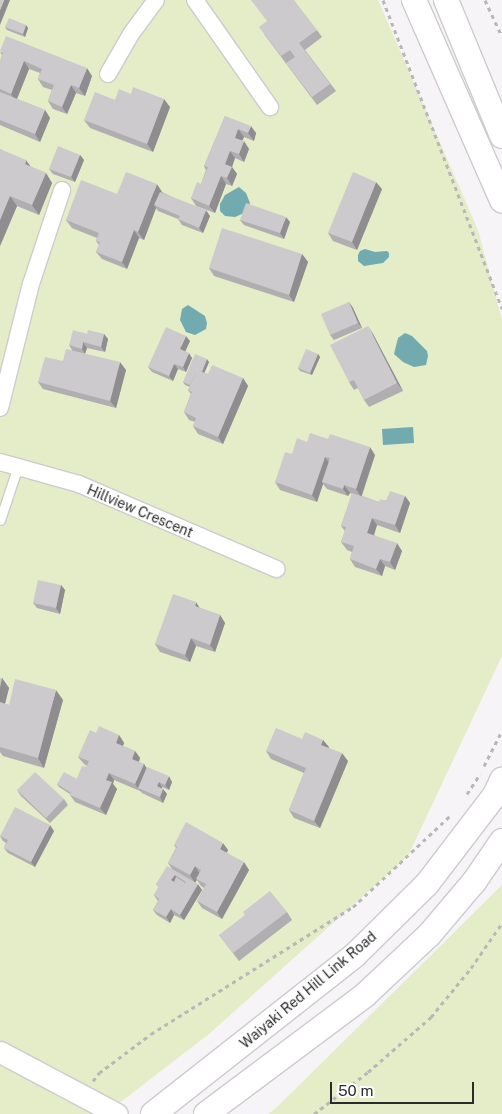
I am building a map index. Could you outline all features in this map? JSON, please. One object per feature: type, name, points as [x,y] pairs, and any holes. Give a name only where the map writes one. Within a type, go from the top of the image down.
[{"type":"main road","points":[[414,0],[502,200]]},
{"type":"main road","points":[[446,0],[502,136]]},
{"type":"main road","name":"Waiyaki Red Hill Link Road","points":[[154,1114],[356,954],[427,884],[494,795],[502,780]]},
{"type":"main road","points":[[206,1114],[365,995],[430,935],[474,882],[502,841]]},
{"type":"street","points":[[108,74],[131,34],[156,0]]},
{"type":"street","points":[[195,0],[234,53],[270,108]]},
{"type":"street","points":[[0,408],[31,284],[62,190]]},
{"type":"street","name":"Hillview Crescent","points":[[0,462],[78,484],[276,570]]},
{"type":"street","points":[[0,1052],[117,1114]]},
{"type":"lane","points":[[0,520],[18,466]]},
{"type":"path","points":[[383,0],[502,309]]},
{"type":"path","points":[[485,0],[502,36]]},
{"type":"path","points":[[462,801],[485,765],[502,731]]},
{"type":"path","points":[[88,1099],[99,1073],[151,1034],[353,907],[450,816]]},
{"type":"path","points":[[314,1114],[368,1072],[431,1017],[471,968],[502,922]]},
{"type":"green space","points":[[0,0],[378,0],[478,230],[502,320],[502,656],[408,856],[209,1034],[105,1114],[0,1114]]},
{"type":"green space","points":[[502,885],[502,1114],[268,1114],[276,1108]]},
{"type":"water","points":[[239,187],[246,193],[250,203],[244,213],[235,217],[225,216],[220,211],[220,204],[225,195]]},
{"type":"water","points":[[365,249],[375,252],[387,251],[389,257],[383,263],[364,266],[358,261],[358,255],[360,251]]},
{"type":"water","points":[[188,305],[205,316],[207,323],[206,329],[195,335],[186,332],[180,320],[182,309]]},
{"type":"water","points":[[405,333],[412,336],[427,351],[426,365],[414,367],[403,362],[394,354],[398,338]]},
{"type":"water","points":[[413,427],[414,443],[383,445],[382,429]]},
{"type":"building","points":[[0,0],[4,0],[0,10]]},
{"type":"building","points":[[251,0],[294,0],[317,30],[299,43],[330,84],[312,97],[286,63],[295,57],[290,50],[281,56],[259,27],[267,21]]},
{"type":"building","points":[[9,18],[26,25],[23,34],[5,27]]},
{"type":"building","points":[[6,36],[87,68],[79,88],[71,85],[62,107],[48,101],[54,85],[38,79],[42,69],[24,61],[11,94],[0,89],[0,62],[3,53],[0,51]]},
{"type":"building","points":[[133,87],[164,99],[147,144],[84,120],[95,92],[115,100],[119,89],[131,94]]},
{"type":"building","points":[[0,92],[45,110],[35,134],[0,120]]},
{"type":"building","points":[[225,116],[251,126],[248,133],[238,129],[235,138],[244,141],[239,154],[230,151],[225,164],[232,167],[227,178],[221,176],[209,206],[191,198],[197,182],[201,184],[208,167],[204,166]]},
{"type":"building","points":[[58,146],[80,155],[71,177],[49,169]]},
{"type":"building","points":[[0,149],[26,160],[25,164],[46,173],[32,205],[10,196],[0,220]]},
{"type":"building","points":[[126,172],[157,184],[138,232],[134,230],[122,262],[96,252],[100,242],[96,241],[99,233],[66,220],[81,180],[117,194]]},
{"type":"building","points":[[353,172],[376,182],[352,242],[328,233]]},
{"type":"building","points":[[160,192],[206,210],[199,228],[178,219],[180,216],[154,205]]},
{"type":"building","points":[[246,203],[286,217],[280,233],[240,220]]},
{"type":"building","points":[[222,228],[302,254],[289,295],[209,268]]},
{"type":"building","points":[[349,302],[358,323],[330,335],[321,314]]},
{"type":"building","points":[[368,326],[397,383],[364,400],[354,380],[349,382],[330,345]]},
{"type":"building","points":[[166,327],[186,336],[180,349],[189,353],[183,367],[174,364],[169,376],[148,367]]},
{"type":"building","points":[[73,330],[87,334],[88,330],[104,334],[101,347],[83,342],[82,349],[69,345]]},
{"type":"building","points":[[66,349],[120,362],[110,401],[38,382],[45,357],[63,361]]},
{"type":"building","points":[[306,349],[318,354],[310,373],[298,368]]},
{"type":"building","points":[[195,354],[207,359],[202,372],[197,370],[190,385],[183,382]]},
{"type":"building","points":[[212,365],[243,378],[218,437],[193,426],[196,418],[184,412],[192,392],[188,390],[197,370],[208,374]]},
{"type":"building","points":[[310,433],[328,439],[330,434],[370,447],[356,489],[344,485],[343,489],[322,482],[330,458],[325,457],[312,495],[275,482],[285,452],[292,454],[297,438],[307,442]]},
{"type":"building","points":[[390,491],[405,496],[395,525],[372,518],[367,533],[397,543],[390,562],[380,559],[376,569],[350,559],[354,546],[341,542],[346,527],[341,526],[352,493],[379,502],[380,499],[386,501]]},
{"type":"building","points":[[38,580],[61,585],[56,608],[33,603]]},
{"type":"building","points":[[173,594],[196,602],[195,606],[220,615],[210,645],[191,638],[185,655],[155,644]]},
{"type":"building","points":[[15,679],[56,690],[38,758],[0,747],[0,702],[9,705]]},
{"type":"building","points":[[99,726],[119,735],[116,743],[135,751],[132,759],[144,764],[135,784],[109,773],[106,780],[112,782],[100,808],[70,795],[82,766],[86,767],[89,761],[78,757],[90,730],[96,733]]},
{"type":"building","points":[[276,728],[302,739],[305,732],[323,740],[321,745],[342,753],[314,821],[289,810],[306,768],[266,751]]},
{"type":"building","points":[[147,767],[169,776],[165,785],[159,782],[157,786],[163,789],[160,797],[138,788]]},
{"type":"building","points":[[35,772],[64,799],[46,818],[17,790]]},
{"type":"building","points":[[64,772],[77,779],[71,793],[57,784]]},
{"type":"building","points":[[15,807],[50,825],[31,862],[4,848],[8,840],[0,836]]},
{"type":"building","points":[[186,822],[223,843],[220,849],[244,862],[217,912],[197,901],[206,884],[196,879],[201,870],[195,866],[190,875],[168,863],[177,847],[174,845]]},
{"type":"building","points":[[167,866],[198,884],[180,915],[171,909],[166,917],[153,910],[159,899],[154,895],[159,886],[156,884]],"holes":[[[175,875],[186,882],[182,887],[171,880]]]},
{"type":"building","points":[[176,877],[185,883],[182,887],[174,882]]},
{"type":"building","points":[[270,891],[287,912],[233,953],[219,935],[245,915],[243,912]]}]
